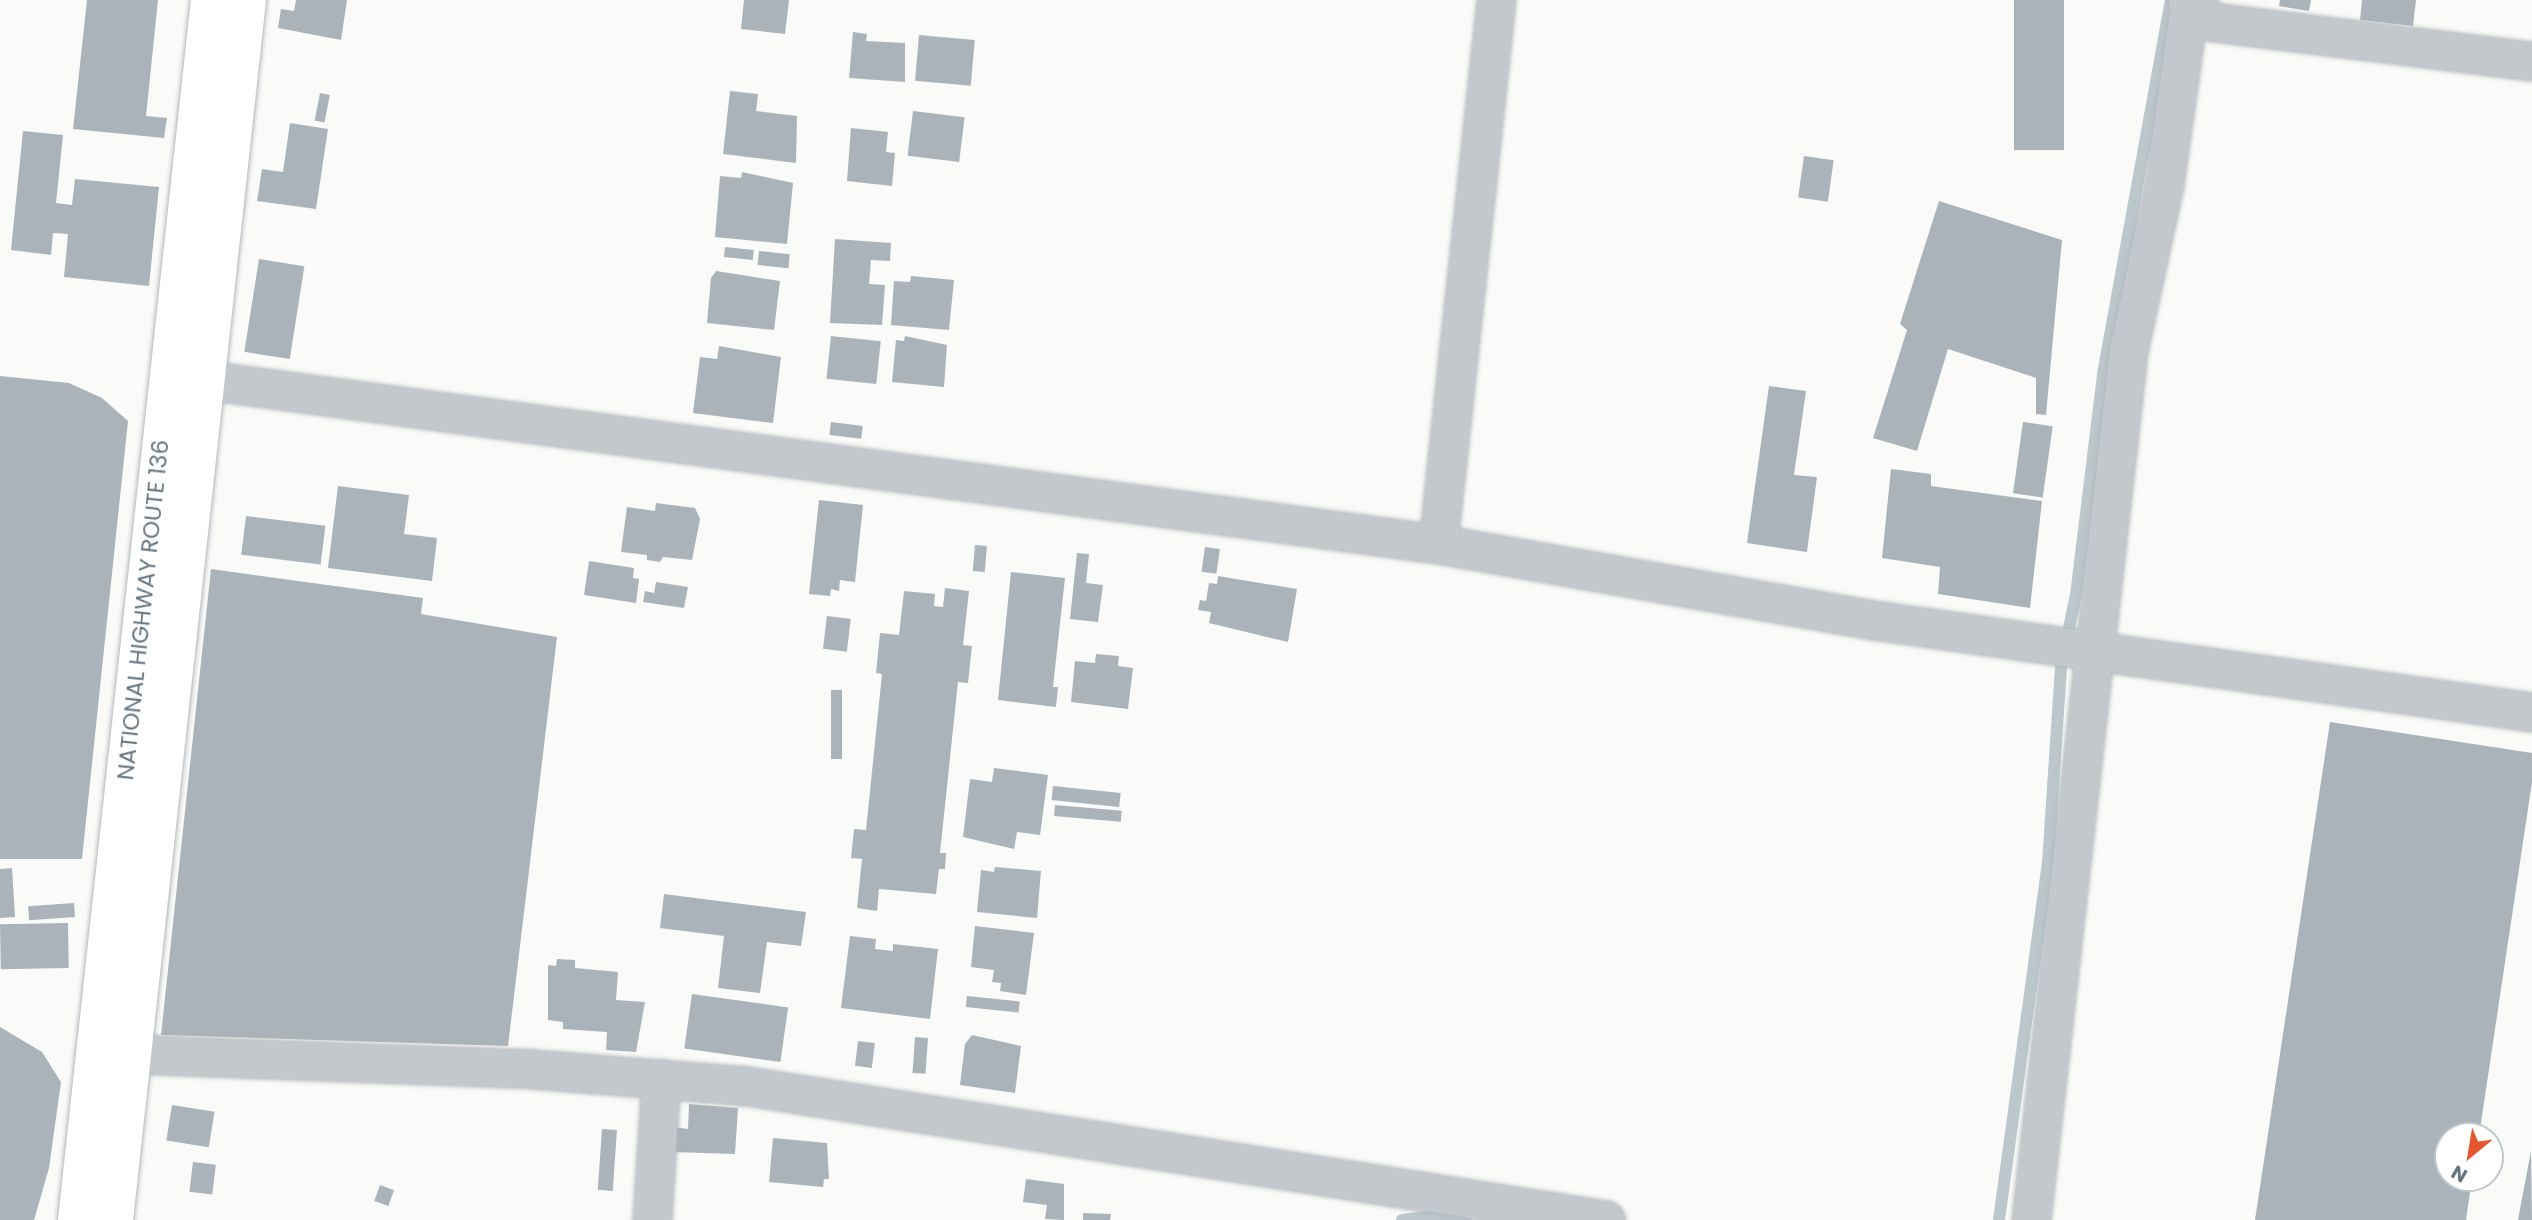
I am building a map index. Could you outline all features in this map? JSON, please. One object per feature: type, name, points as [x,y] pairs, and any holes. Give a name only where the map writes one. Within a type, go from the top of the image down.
[{"type":"highway","name":"NATIONAL HIGHWAY ROUTE 136","points":[[77,1220],[210,0]]},
{"type":"highway","name":"NATIONAL HIGHWAY ROUTE 136","points":[[114,1220],[247,0]]},
{"type":"street","points":[[1438,544],[1496,0]]},
{"type":"street","points":[[2189,1],[2213,22],[2532,61]]},
{"type":"street","points":[[2031,1220],[2128,351],[2164,184],[2189,1]]},
{"type":"street","points":[[205,380],[1438,544],[1873,620],[2532,712]]},
{"type":"street","points":[[94,1052],[662,1078],[761,1088],[1605,1220]]},
{"type":"street","points":[[652,1220],[662,1078]]},
{"type":"building","points":[[87,0],[158,0],[146,116],[167,118],[164,138],[73,129]]},
{"type":"building","points":[[296,0],[347,0],[341,40],[278,28],[281,9],[294,11]]},
{"type":"building","points":[[744,0],[789,0],[785,34],[741,29]]},
{"type":"building","points":[[2014,0],[2064,0],[2064,150],[2014,150]]},
{"type":"building","points":[[2280,0],[2311,0],[2309,11],[2279,6]]},
{"type":"building","points":[[2362,0],[2416,0],[2413,26],[2360,20]]},
{"type":"building","points":[[853,32],[867,34],[866,41],[905,43],[905,82],[849,78]]},
{"type":"building","points":[[919,35],[975,40],[971,86],[915,81]]},
{"type":"building","points":[[730,91],[758,94],[756,111],[797,116],[796,163],[723,154]]},
{"type":"building","points":[[320,93],[330,95],[324,122],[315,120]]},
{"type":"building","points":[[913,111],[965,117],[959,162],[908,156]]},
{"type":"building","points":[[290,123],[328,129],[316,209],[257,201],[262,169],[283,172]]},
{"type":"building","points":[[851,128],[888,132],[886,152],[895,153],[892,186],[847,181]]},
{"type":"building","points":[[23,131],[63,135],[56,203],[72,205],[75,179],[159,187],[149,286],[64,277],[68,234],[53,233],[51,255],[11,250]]},
{"type":"building","points":[[1804,156],[1834,160],[1828,202],[1798,198]]},
{"type":"building","points":[[742,172],[793,183],[787,244],[715,237],[720,176],[741,178]]},
{"type":"building","points":[[1939,201],[2062,240],[2046,415],[2036,414],[2036,378],[1948,349],[1917,451],[1873,438],[1907,330],[1900,324]]},
{"type":"building","points":[[835,239],[891,243],[890,261],[871,260],[869,284],[885,285],[882,325],[830,323]]},
{"type":"building","points":[[725,247],[754,250],[753,260],[724,257]]},
{"type":"building","points":[[759,251],[790,254],[788,268],[758,265]]},
{"type":"building","points":[[259,259],[304,266],[290,359],[244,352]]},
{"type":"building","points":[[716,271],[780,281],[774,330],[707,323],[711,278]]},
{"type":"building","points":[[911,276],[954,280],[949,330],[891,325],[894,281],[910,282]]},
{"type":"building","points":[[831,336],[881,341],[876,384],[827,379]]},
{"type":"building","points":[[905,336],[947,345],[944,387],[892,382],[896,340],[904,341]]},
{"type":"building","points":[[719,346],[781,357],[773,423],[693,413],[700,357],[717,359]]},
{"type":"building","points":[[0,376],[69,383],[102,398],[128,421],[82,859],[0,859]]},
{"type":"building","points":[[1769,386],[1806,391],[1794,475],[1817,477],[1807,552],[1747,543]]},
{"type":"building","points":[[831,422],[863,426],[861,439],[829,435]]},
{"type":"building","points":[[2023,422],[2053,426],[2043,497],[2013,493]]},
{"type":"building","points":[[1891,469],[1931,474],[1931,486],[2042,501],[2030,608],[1938,594],[1940,567],[1882,558]]},
{"type":"building","points":[[338,486],[409,495],[404,534],[437,538],[432,581],[328,568]]},
{"type":"building","points":[[819,500],[863,505],[855,582],[840,580],[839,591],[831,589],[830,596],[809,594]]},
{"type":"building","points":[[656,503],[695,508],[700,519],[692,560],[663,557],[660,562],[647,560],[647,555],[621,552],[627,507],[655,511]]},
{"type":"building","points":[[246,516],[325,526],[321,564],[241,555]]},
{"type":"building","points":[[975,545],[987,546],[985,572],[973,571]]},
{"type":"building","points":[[1205,547],[1220,549],[1216,574],[1202,572]]},
{"type":"building","points":[[1077,553],[1089,554],[1086,583],[1103,585],[1098,622],[1070,619]]},
{"type":"building","points":[[589,561],[634,568],[633,578],[639,579],[636,603],[584,595]]},
{"type":"building","points":[[211,569],[423,598],[421,614],[557,637],[508,1046],[161,1035]]},
{"type":"building","points":[[1011,572],[1065,578],[1053,687],[1058,687],[1056,707],[998,700]]},
{"type":"building","points":[[1218,576],[1297,589],[1288,642],[1209,623],[1211,612],[1198,610],[1200,600],[1206,601],[1209,583],[1217,584]]},
{"type":"building","points":[[656,582],[688,587],[684,608],[643,602],[645,591],[654,593]]},
{"type":"building","points":[[945,588],[969,591],[963,645],[972,646],[968,683],[958,682],[940,853],[946,853],[945,869],[939,869],[936,894],[879,889],[877,911],[857,908],[862,859],[851,858],[854,829],[866,830],[882,674],[876,673],[880,633],[899,635],[904,591],[935,594],[934,606],[943,607]]},
{"type":"building","points":[[827,616],[851,619],[847,652],[823,649]]},
{"type":"building","points":[[1096,654],[1119,656],[1118,666],[1133,668],[1128,709],[1071,702],[1075,661],[1095,663]]},
{"type":"building","points":[[831,690],[842,690],[842,759],[831,759]]},
{"type":"building","points":[[2330,722],[2532,753],[2532,782],[2481,1122],[2434,1122],[2434,1192],[2470,1192],[2466,1220],[2255,1220]]},
{"type":"building","points":[[994,768],[1048,775],[1040,835],[1017,832],[1014,849],[963,837],[970,779],[992,782]]},
{"type":"building","points":[[1053,786],[1121,793],[1119,807],[1052,800]]},
{"type":"building","points":[[1055,805],[1122,811],[1121,822],[1054,816]]},
{"type":"building","points":[[995,867],[1041,871],[1037,918],[977,912],[981,870],[994,872]]},
{"type":"building","points":[[12,868],[15,917],[0,918],[0,869]]},
{"type":"building","points":[[664,894],[806,912],[801,946],[767,942],[760,993],[718,988],[724,936],[660,928]]},
{"type":"building","points":[[74,903],[75,917],[29,920],[28,906]]},
{"type":"building","points":[[68,923],[69,968],[1,969],[0,924]]},
{"type":"building","points":[[975,926],[1034,933],[1026,995],[1000,991],[1001,983],[992,982],[994,970],[971,967]]},
{"type":"building","points":[[850,936],[876,939],[875,949],[893,951],[893,944],[938,949],[930,1019],[841,1008]]},
{"type":"building","points":[[557,959],[575,960],[575,968],[618,972],[616,1000],[645,1002],[636,1052],[606,1050],[607,1032],[563,1029],[563,1022],[548,1020],[548,965],[556,966]]},
{"type":"building","points":[[692,994],[788,1007],[780,1062],[684,1048]]},
{"type":"building","points":[[967,996],[1020,1002],[1019,1012],[966,1007]]},
{"type":"building","points":[[0,1027],[42,1052],[61,1082],[49,1168],[34,1220],[0,1220]]},
{"type":"building","points":[[972,1035],[1021,1046],[1015,1093],[960,1085],[965,1044]]},
{"type":"building","points":[[915,1037],[928,1038],[925,1074],[912,1073]]},
{"type":"building","points":[[858,1041],[875,1043],[872,1068],[855,1066]]},
{"type":"building","points":[[689,1104],[738,1108],[735,1154],[671,1152],[673,1127],[688,1129]]},
{"type":"building","points":[[172,1105],[214,1112],[209,1147],[166,1141]]},
{"type":"building","points":[[602,1129],[617,1130],[613,1191],[598,1190]]},
{"type":"building","points":[[773,1138],[827,1143],[829,1179],[824,1179],[823,1187],[769,1182]]},
{"type":"building","points":[[2531,1151],[2532,1220],[2518,1220]]},
{"type":"building","points":[[193,1162],[216,1165],[212,1195],[189,1192]]},
{"type":"building","points":[[1026,1179],[1064,1184],[1064,1220],[1045,1219],[1047,1205],[1023,1202]]},
{"type":"building","points":[[380,1185],[394,1190],[388,1206],[374,1201]]},
{"type":"building","points":[[1083,1213],[1111,1214],[1110,1220],[1083,1220]]},
{"type":"waterway","points":[[1999,1220],[2048,863],[2061,666],[2076,595],[2103,374],[2171,0]]},
{"type":"waterway","points":[[1402,1220],[1441,1215],[1465,1220]]}]
